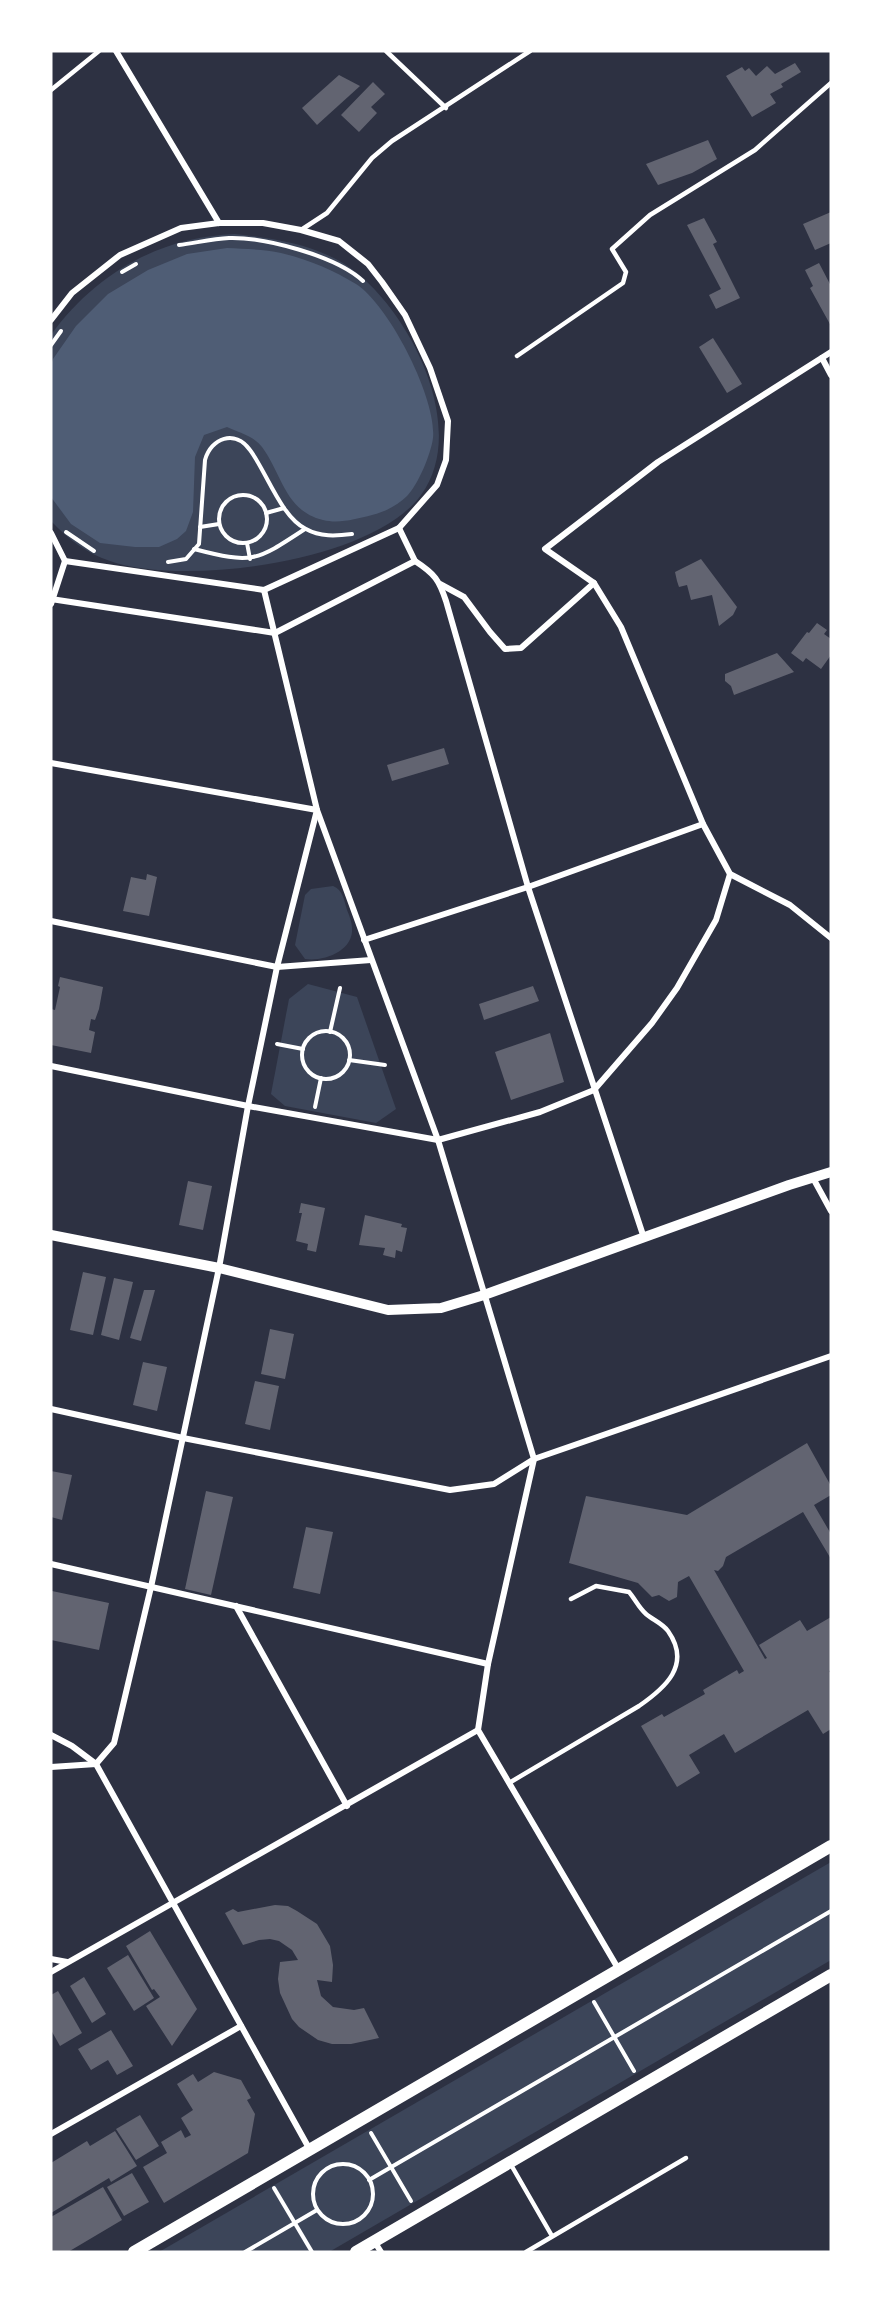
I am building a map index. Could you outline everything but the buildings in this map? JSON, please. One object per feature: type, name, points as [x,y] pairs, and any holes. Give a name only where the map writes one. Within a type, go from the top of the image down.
[{"type":"main road","points":[[134,2252],[831,1846]]},
{"type":"main road","points":[[356,2252],[377,2246],[509,2162],[831,1975]]},
{"type":"street","points":[[116,51],[219,223]]},
{"type":"street","points":[[51,320],[72,293],[120,255],[181,228],[219,223],[263,223],[301,230],[339,241],[368,264],[382,282],[405,315],[430,368],[448,422],[446,460],[437,485],[399,528],[264,591],[65,561]]},
{"type":"street","points":[[831,352],[658,462],[545,549],[594,583],[621,627],[703,824],[730,874],[790,905],[831,938]]},
{"type":"street","points":[[822,358],[831,375]]},
{"type":"street","points":[[399,528],[415,561],[432,572],[440,583],[528,887],[644,1238]]},
{"type":"street","points":[[51,533],[65,561],[51,600],[275,633],[415,561]]},
{"type":"street","points":[[440,583],[464,597],[505,649],[521,648],[594,583]]},
{"type":"street","points":[[264,591],[317,810],[438,1140],[534,1459],[488,1664],[478,1730],[619,1970]]},
{"type":"street","points":[[51,762],[317,810]]},
{"type":"street","points":[[51,1767],[96,1764],[114,1743],[151,1587],[219,1268],[277,967],[317,810]]},
{"type":"street","points":[[364,940],[528,887],[703,824]]},
{"type":"street","points":[[51,1066],[249,1106],[438,1140],[540,1112],[594,1090],[652,1023],[678,988],[716,920],[730,874]]},
{"type":"street","points":[[51,921],[277,967],[371,960]]},
{"type":"street","points":[[51,1235],[219,1268],[388,1310],[441,1308],[484,1295],[831,1172]]},
{"type":"street","points":[[813,1178],[831,1211]]},
{"type":"street","points":[[51,1409],[183,1438],[450,1490],[494,1484],[534,1459],[831,1356]]},
{"type":"street","points":[[51,1564],[488,1664]]},
{"type":"street","points":[[236,1606],[347,1806]]},
{"type":"street","points":[[51,1972],[478,1730]]},
{"type":"street","points":[[51,1735],[72,1746],[96,1764],[311,2150]]},
{"type":"street","points":[[51,1959],[68,1962]]},
{"type":"street","points":[[51,2134],[241,2025]]},
{"type":"lane","points":[[51,90],[99,51]]},
{"type":"lane","points":[[386,51],[446,108]]},
{"type":"lane","points":[[301,230],[327,213],[372,158],[392,141],[446,108],[530,51]]},
{"type":"lane","points":[[517,356],[623,283],[626,272],[612,249],[650,214],[755,150],[831,83]]},
{"type":"lane","points":[[509,1784],[639,1706],[658,1692],[676,1668],[676,1646],[668,1631],[645,1613],[629,1592],[596,1586],[571,1599]]},
{"type":"lane","points":[[526,2252],[686,2157]]},
{"type":"lane","points":[[509,2162],[552,2236]]},
{"type":"path","points":[[169,248],[230,238],[273,243],[322,257],[358,277],[367,285]]},
{"type":"path","points":[[120,273],[140,261]]},
{"type":"path","points":[[51,345],[64,327]]},
{"type":"path","points":[[162,564],[186,559],[199,544],[205,460],[208,448],[220,439],[235,438],[249,448],[284,508],[305,529],[332,537],[363,533]]},
{"type":"path","points":[[242,495],[257,499],[266,513],[264,529],[260,536],[247,543],[231,540],[225,536],[219,524],[221,507],[233,496],[242,495]]},
{"type":"path","points":[[266,513],[284,508]]},
{"type":"path","points":[[200,527],[219,524]]},
{"type":"path","points":[[63,529],[91,550],[99,553]]},
{"type":"path","points":[[194,549],[231,559],[250,559],[269,553],[305,529]]},
{"type":"path","points":[[247,543],[250,559]]},
{"type":"path","points":[[330,1032],[340,988]]},
{"type":"path","points":[[330,1032],[340,1036],[346,1042],[349,1049],[349,1060],[343,1072],[337,1076],[321,1078],[314,1076],[304,1064],[303,1049],[312,1036],[330,1032]]},
{"type":"path","points":[[277,1044],[303,1049]]},
{"type":"path","points":[[349,1060],[385,1065]]},
{"type":"path","points":[[313,1114],[321,1078]]},
{"type":"path","points":[[369,2180],[831,1911]]},
{"type":"path","points":[[594,2002],[634,2071]]},
{"type":"path","points":[[371,2133],[411,2201]]},
{"type":"path","points":[[346,2165],[356,2168],[369,2180],[372,2198],[370,2207],[357,2220],[340,2224],[323,2217],[317,2210],[313,2192],[320,2175],[328,2169],[346,2165]]},
{"type":"path","points":[[273,2187],[312,2252]]},
{"type":"path","points":[[245,2252],[317,2210]]},
{"type":"shaded area","points":[[235,234],[291,243],[331,256],[367,282],[389,307],[409,336],[425,368],[435,402],[439,436],[435,467],[421,495],[397,518],[363,537],[321,552],[275,563],[228,569],[183,571],[143,568],[101,558],[78,545],[51,521],[51,335],[68,313],[88,294],[131,263],[180,242]]},
{"type":"shaded area","points":[[227,248],[268,251],[300,258],[347,279],[369,295],[383,311],[396,332],[419,378],[427,400],[433,438],[423,469],[411,491],[391,508],[354,519],[323,520],[300,509],[292,500],[259,443],[227,427],[204,435],[195,457],[193,512],[186,531],[177,539],[159,547],[100,543],[71,524],[51,497],[51,365],[53,359],[76,326],[108,294],[148,270],[187,254]]},
{"type":"shaded area","points":[[333,886],[339,890],[344,899],[352,923],[351,936],[343,949],[328,957],[305,959],[295,945],[305,895],[311,889]]},
{"type":"shaded area","points":[[308,984],[357,997],[396,1109],[376,1123],[285,1106],[271,1094],[289,999]]},
{"type":"shaded area","points":[[831,1862],[831,1960],[329,2252],[159,2252]]}]
